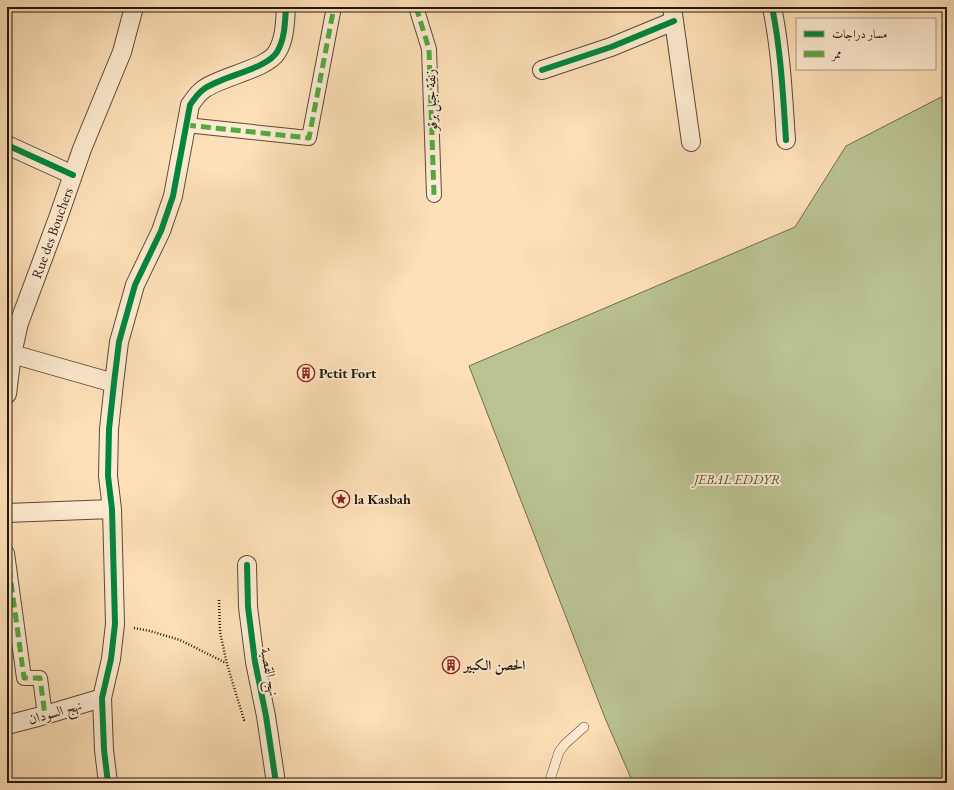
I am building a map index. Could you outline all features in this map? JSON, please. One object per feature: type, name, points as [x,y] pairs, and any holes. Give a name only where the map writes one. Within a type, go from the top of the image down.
[{"type":"street","name":"Rue des Bouchers","points":[[7,394],[12,354],[13,320],[58,218],[73,175],[122,52],[134,7]]},
{"type":"street","points":[[108,783],[104,750],[102,698],[111,659],[114,624],[112,509],[108,476],[108,445],[119,342],[135,285],[161,231],[173,196],[179,171],[190,106],[197,95],[204,88],[267,62],[276,54],[281,45],[286,7]]},
{"type":"street","points":[[186,125],[310,138],[334,7]]},
{"type":"street","name":"زنقة جبل برقو","points":[[416,7],[429,49],[434,195]]},
{"type":"street","points":[[772,7],[777,31],[783,85],[786,140]]},
{"type":"street","points":[[542,70],[611,47],[673,14],[691,142]]},
{"type":"street","points":[[7,145],[73,175]]},
{"type":"street","points":[[12,354],[114,383]]},
{"type":"street","points":[[7,513],[112,509]]},
{"type":"street","points":[[7,553],[24,678],[40,678],[45,715]]},
{"type":"street","name":"نهج القصبة","points":[[247,565],[248,607],[255,662],[266,716],[276,783]]},
{"type":"street","name":"نهج السودان","points":[[7,724],[45,715],[102,698]]},
{"type":"lane","points":[[549,783],[559,752],[565,744],[584,727]]},
{"type":"path","points":[[114,624],[150,631],[180,640],[226,664],[220,632],[219,600]]},
{"type":"green space","name":"JEBAL EDDYR","points":[[947,94],[947,783],[633,783],[605,718],[469,366],[795,227],[846,146]]},
{"type":"marked path","points":[[186,125],[309,138],[334,7]]},
{"type":"marked path","points":[[416,7],[429,49],[434,195]]},
{"type":"marked path","points":[[7,553],[24,678],[40,678],[45,715]]},
{"type":"cycle path","points":[[108,783],[104,750],[102,698],[111,659],[115,624],[112,509],[108,476],[109,429],[119,342],[135,285],[161,231],[173,196],[190,105],[200,92],[212,84],[254,68],[272,58],[282,42],[286,7]]},
{"type":"cycle path","points":[[772,7],[780,57],[786,140]]},
{"type":"cycle path","points":[[542,70],[611,47],[674,21]]},
{"type":"cycle path","points":[[7,145],[73,175]]},
{"type":"cycle path","points":[[247,565],[248,607],[255,662],[266,716],[276,783]]},
{"type":"place","name":"Petit Fort","points":[[306,373]]},
{"type":"place","name":"la Kasbah","points":[[341,499]]},
{"type":"place","name":"الحصن الكبير","points":[[451,665]]}]
